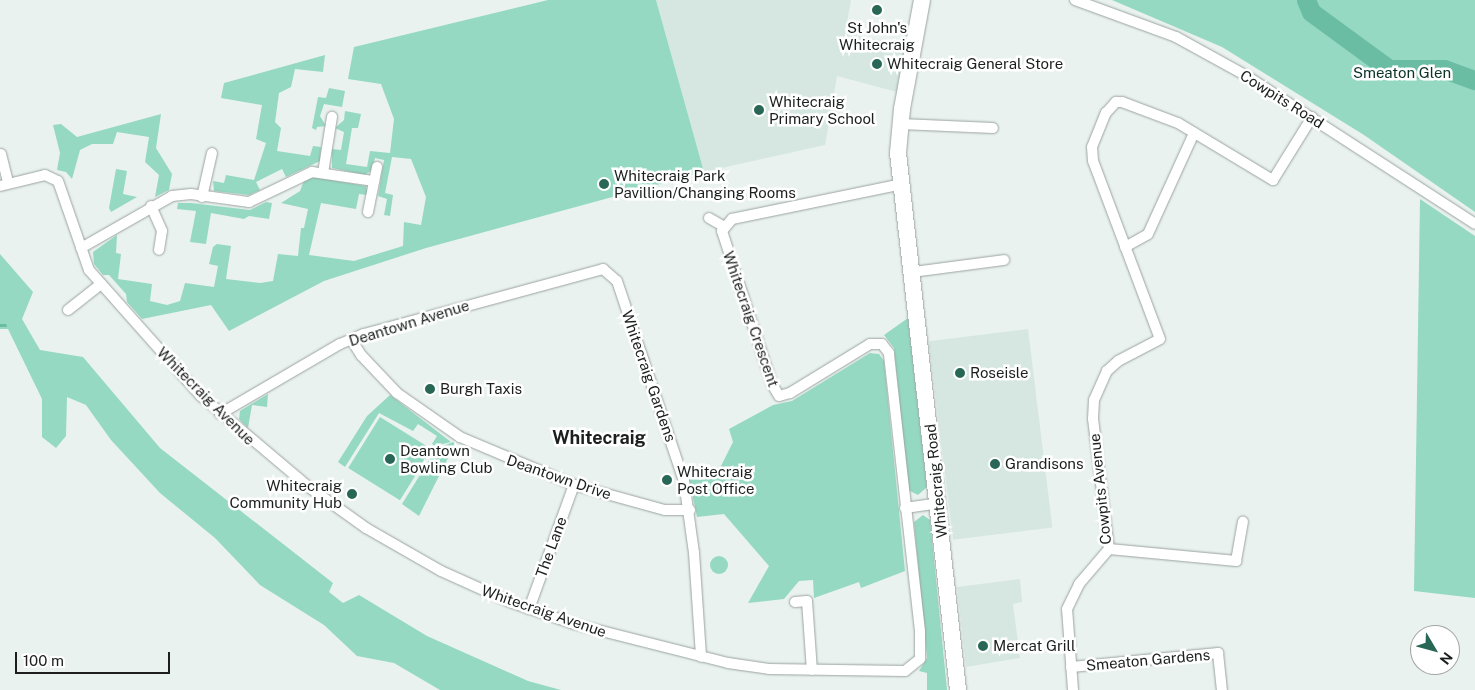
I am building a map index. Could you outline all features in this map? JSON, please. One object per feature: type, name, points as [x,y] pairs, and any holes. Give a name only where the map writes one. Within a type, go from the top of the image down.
[{"type":"main road","name":"Whitecraig Road","points":[[922,0],[901,124],[898,153],[939,503],[958,690]]},
{"type":"street","name":"Cowpits Road","points":[[1075,0],[1176,37],[1312,117],[1475,224]]},
{"type":"street","points":[[1194,133],[1148,234],[1125,247],[1092,153],[1106,113],[1116,102],[1122,102],[1178,123],[1273,180],[1312,117]]},
{"type":"street","points":[[323,173],[332,117]]},
{"type":"street","points":[[901,124],[993,128]]},
{"type":"street","points":[[202,197],[212,153]]},
{"type":"street","points":[[1,154],[4,184]]},
{"type":"street","points":[[368,212],[377,167]]},
{"type":"street","points":[[81,248],[151,206],[172,196],[249,202],[303,174],[323,173],[374,181]]},
{"type":"street","name":"Whitecraig Avenue","points":[[4,184],[45,175],[58,181],[85,263],[101,284],[176,370],[220,414],[310,488],[372,532],[441,571],[529,609],[701,656],[753,668],[905,671],[920,660],[920,631],[905,508]]},
{"type":"street","points":[[709,218],[723,226],[732,219],[902,184]]},
{"type":"street","points":[[151,206],[162,231],[159,250]]},
{"type":"street","name":"Whitecraig Crescent","points":[[723,226],[722,236],[779,396],[790,393],[870,344],[877,343],[886,347],[905,508]]},
{"type":"street","name":"Cowpits Avenue","points":[[1073,690],[1067,609],[1079,584],[1109,549],[1093,419],[1094,400],[1107,371],[1118,360],[1160,339],[1125,247]]},
{"type":"street","points":[[913,272],[1004,260]]},
{"type":"street","name":"Deantown Avenue","points":[[220,414],[351,339],[596,269],[611,274]]},
{"type":"street","name":"Whitecraig Gardens","points":[[611,274],[616,281],[681,472],[690,510],[701,656]]},
{"type":"street","points":[[68,310],[101,284]]},
{"type":"street","name":"Deantown Drive","points":[[351,339],[383,379],[430,419],[484,450],[574,485],[665,510],[690,510]]},
{"type":"street","name":"The Lane","points":[[529,609],[574,485]]},
{"type":"street","points":[[905,508],[939,503]]},
{"type":"street","points":[[1109,549],[1236,561],[1242,522]]},
{"type":"street","points":[[795,602],[807,601],[812,670]]},
{"type":"street","name":"Smeaton Gardens","points":[[1071,667],[1218,653],[1222,690]]},
{"type":"shaded area","name":"Whitecraig Primary School","points":[[656,0],[851,0],[845,33],[905,45],[897,92],[837,76],[825,145],[704,172]]},
{"type":"shaded area","name":"Grandisons","points":[[1028,329],[1052,528],[953,540],[929,341]]},
{"type":"shaded area","points":[[1020,579],[1022,602],[1013,604],[1020,658],[966,667],[957,587]]},
{"type":"green space","points":[[548,0],[656,0],[704,172],[426,248],[324,281],[229,331],[211,305],[142,319],[127,302],[126,294],[109,275],[103,275],[94,264],[93,252],[117,235],[116,253],[121,254],[118,279],[152,284],[150,301],[167,305],[180,301],[185,283],[214,287],[218,266],[209,264],[213,247],[217,244],[231,246],[226,279],[260,283],[273,281],[278,254],[298,256],[301,228],[304,228],[308,209],[281,203],[300,191],[305,178],[314,177],[366,186],[368,195],[359,194],[356,209],[321,203],[309,255],[354,261],[403,246],[404,222],[421,225],[426,197],[411,159],[392,157],[385,193],[393,195],[390,216],[384,215],[387,199],[378,196],[384,160],[375,158],[372,170],[365,175],[332,168],[332,149],[341,150],[344,132],[335,128],[344,120],[345,111],[361,114],[358,128],[352,128],[346,164],[367,167],[370,151],[390,153],[394,119],[381,84],[348,79],[354,47]]},
{"type":"green space","name":"Smeaton Glen","points":[[1112,0],[1475,0],[1475,212],[1364,135],[1222,47]]},
{"type":"green space","points":[[325,55],[323,72],[295,69],[291,87],[279,93],[275,122],[281,128],[277,151],[310,156],[313,146],[321,147],[320,161],[286,177],[282,169],[256,182],[260,190],[249,195],[214,191],[213,181],[224,183],[226,175],[254,180],[266,143],[256,139],[262,105],[221,98],[224,83]]},
{"type":"green space","points":[[329,88],[345,91],[342,107],[324,104],[320,116],[326,126],[317,127],[316,130],[312,128],[318,97],[326,98]]},
{"type":"green space","points":[[161,114],[156,148],[172,174],[169,190],[155,197],[159,175],[145,162],[149,137],[117,132],[113,144],[92,144],[80,150],[72,179],[66,172],[57,170],[60,153],[53,125],[61,124],[77,137]]},
{"type":"green space","points":[[116,169],[127,171],[123,194],[137,197],[111,212],[109,208]]},
{"type":"green space","points":[[1420,199],[1475,236],[1475,598],[1414,591]]},
{"type":"green space","points":[[266,202],[272,203],[269,219],[249,216],[244,219],[211,213],[206,244],[190,242],[196,211],[177,209],[178,203],[191,203],[250,210]]},
{"type":"green space","points":[[0,254],[33,292],[22,319],[40,350],[83,357],[160,448],[333,583],[329,592],[343,603],[359,595],[427,636],[528,681],[561,690],[440,690],[394,663],[357,656],[324,625],[260,585],[215,538],[160,493],[111,440],[86,405],[67,397],[66,436],[56,448],[42,437],[42,399],[8,329],[0,329]]},
{"type":"green space","points":[[908,318],[927,487],[918,495],[908,490],[894,348],[884,335]]},
{"type":"green space","points":[[870,353],[879,354],[884,361],[905,571],[861,588],[859,582],[814,598],[813,580],[799,581],[784,599],[748,603],[769,566],[724,514],[697,517],[689,478],[718,472],[733,442],[729,429],[773,405],[792,401]]},
{"type":"green space","points":[[268,394],[267,407],[252,405],[248,428],[239,419],[240,411]]},
{"type":"green space","points":[[390,395],[451,442],[435,446],[432,444],[437,436],[418,424],[413,431],[379,413],[345,467],[338,462],[367,416]]},
{"type":"green space","name":"Deantown Bowling Club","points":[[380,417],[432,449],[400,500],[348,468]]},
{"type":"green space","points":[[453,442],[455,444],[419,516],[402,504],[436,449]]},
{"type":"green space","points":[[923,515],[930,520],[947,690],[927,690],[927,673],[919,671],[927,658],[914,522]]},
{"type":"green space","points":[[719,556],[725,559],[728,565],[725,571],[719,574],[713,571],[710,565],[713,559]]},
{"type":"waterway","points":[[1306,0],[1311,12],[1389,69],[1444,69],[1475,80]]},
{"type":"waterway","points":[[0,325],[5,325]]},
{"type":"place","name":"St John's Whitecraig","points":[[877,10]]},
{"type":"place","name":"Whitecraig General Store","points":[[877,64]]},
{"type":"place","name":"Whitecraig Primary School","points":[[759,110]]},
{"type":"place","name":"Whitecraig Park Pavillion/Changing Rooms","points":[[604,184]]},
{"type":"place","name":"Roseisle","points":[[960,373]]},
{"type":"place","name":"Burgh Taxis","points":[[430,389]]},
{"type":"place","name":"Deantown Bowling Club","points":[[390,459]]},
{"type":"place","name":"Grandisons","points":[[995,464]]},
{"type":"place","name":"Whitecraig Post Office","points":[[667,480]]},
{"type":"place","name":"Whitecraig Community Hub","points":[[352,494]]},
{"type":"place","name":"Mercat Grill","points":[[983,646]]},
{"type":"district","name":"Whitecraig","points":[[599,438]]}]
